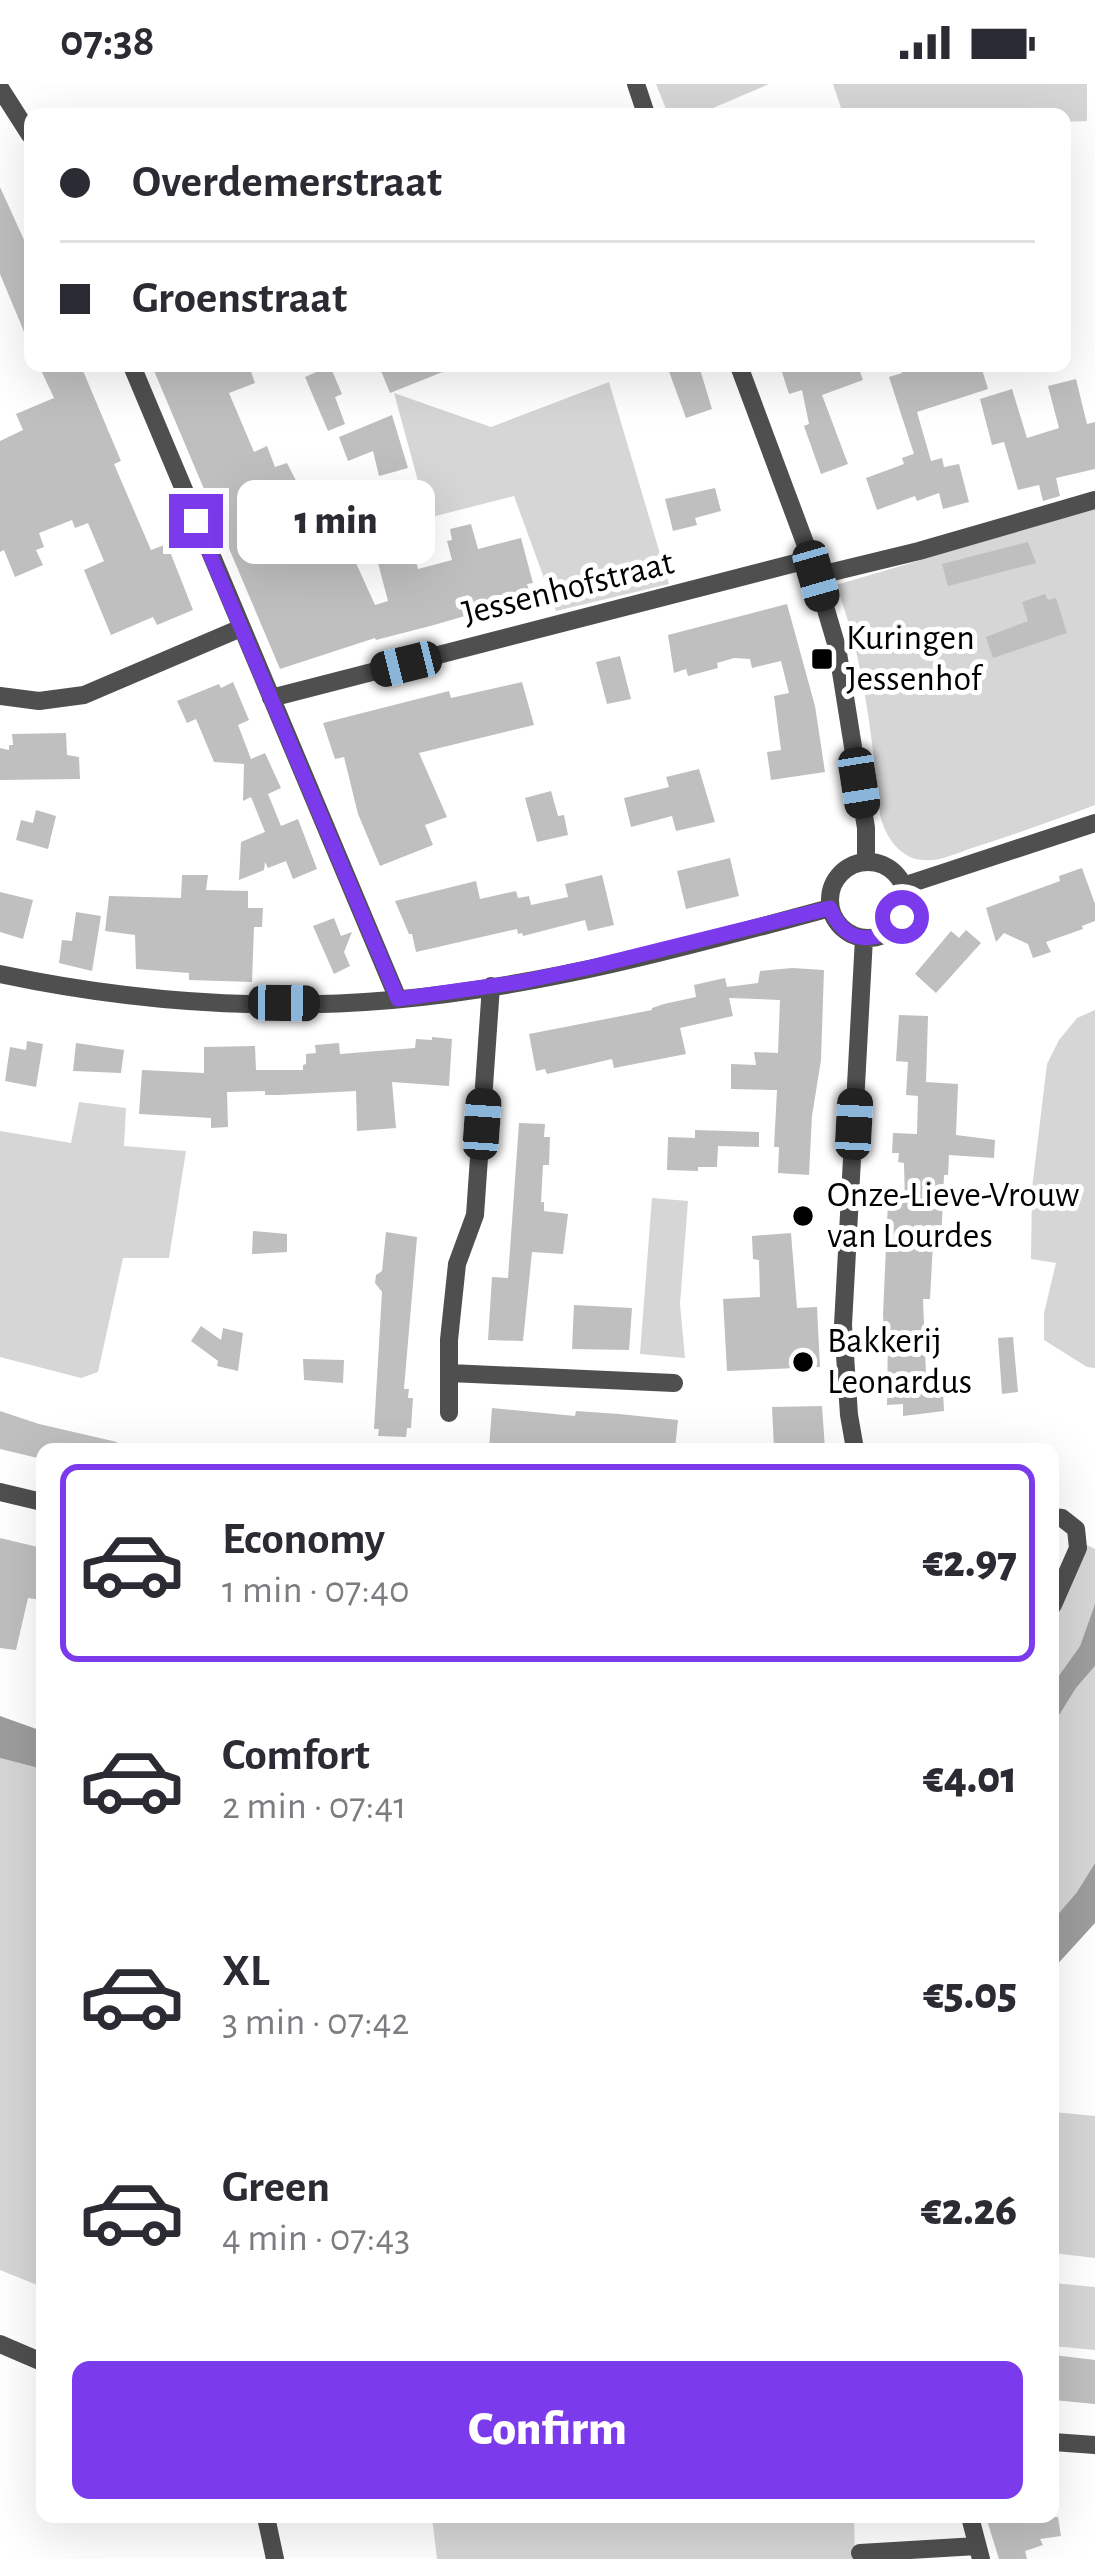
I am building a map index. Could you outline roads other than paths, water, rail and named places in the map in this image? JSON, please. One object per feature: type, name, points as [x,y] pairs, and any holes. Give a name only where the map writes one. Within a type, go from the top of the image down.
[{"type":"street","points":[[0,88],[24,126]]},
{"type":"street","points":[[134,372],[398,999]]},
{"type":"street","points":[[741,372],[813,568],[841,669],[866,828],[866,862]]},
{"type":"street","name":"Jessenhofstraat","points":[[271,698],[813,568],[920,551],[1095,500]]},
{"type":"street","points":[[0,696],[40,701],[83,695],[241,628]]},
{"type":"street","points":[[903,886],[1095,823]]},
{"type":"street","points":[[866,862],[889,868],[903,886],[902,917],[879,937],[863,938],[842,928],[830,908],[830,895],[842,872],[853,865],[866,862]]},
{"type":"street","points":[[0,974],[165,998],[318,1003],[398,999],[591,967],[830,908]]},
{"type":"street","points":[[855,1443],[843,1325],[863,938]]},
{"type":"street","points":[[449,1413],[449,1340],[457,1264],[475,1215],[491,986]]},
{"type":"street","points":[[450,1373],[674,1383]]},
{"type":"street","points":[[0,1492],[36,1501]]},
{"type":"street","points":[[1059,1517],[1076,1528],[1078,1548],[1059,1591]]},
{"type":"street","points":[[0,2344],[36,2359]]},
{"type":"street","points":[[1059,2442],[1095,2445]]},
{"type":"street","points":[[267,2523],[275,2559]]},
{"type":"street","points":[[860,2553],[979,2553],[972,2523]]},
{"type":"place","name":"Kuringen Jessenhof","points":[[822,659]]},
{"type":"place","name":"Onze-Lieve-Vrouw van Lourdes","points":[[803,1216]]},
{"type":"place","name":"Bakkerij Leonardus","points":[[803,1362]]}]
